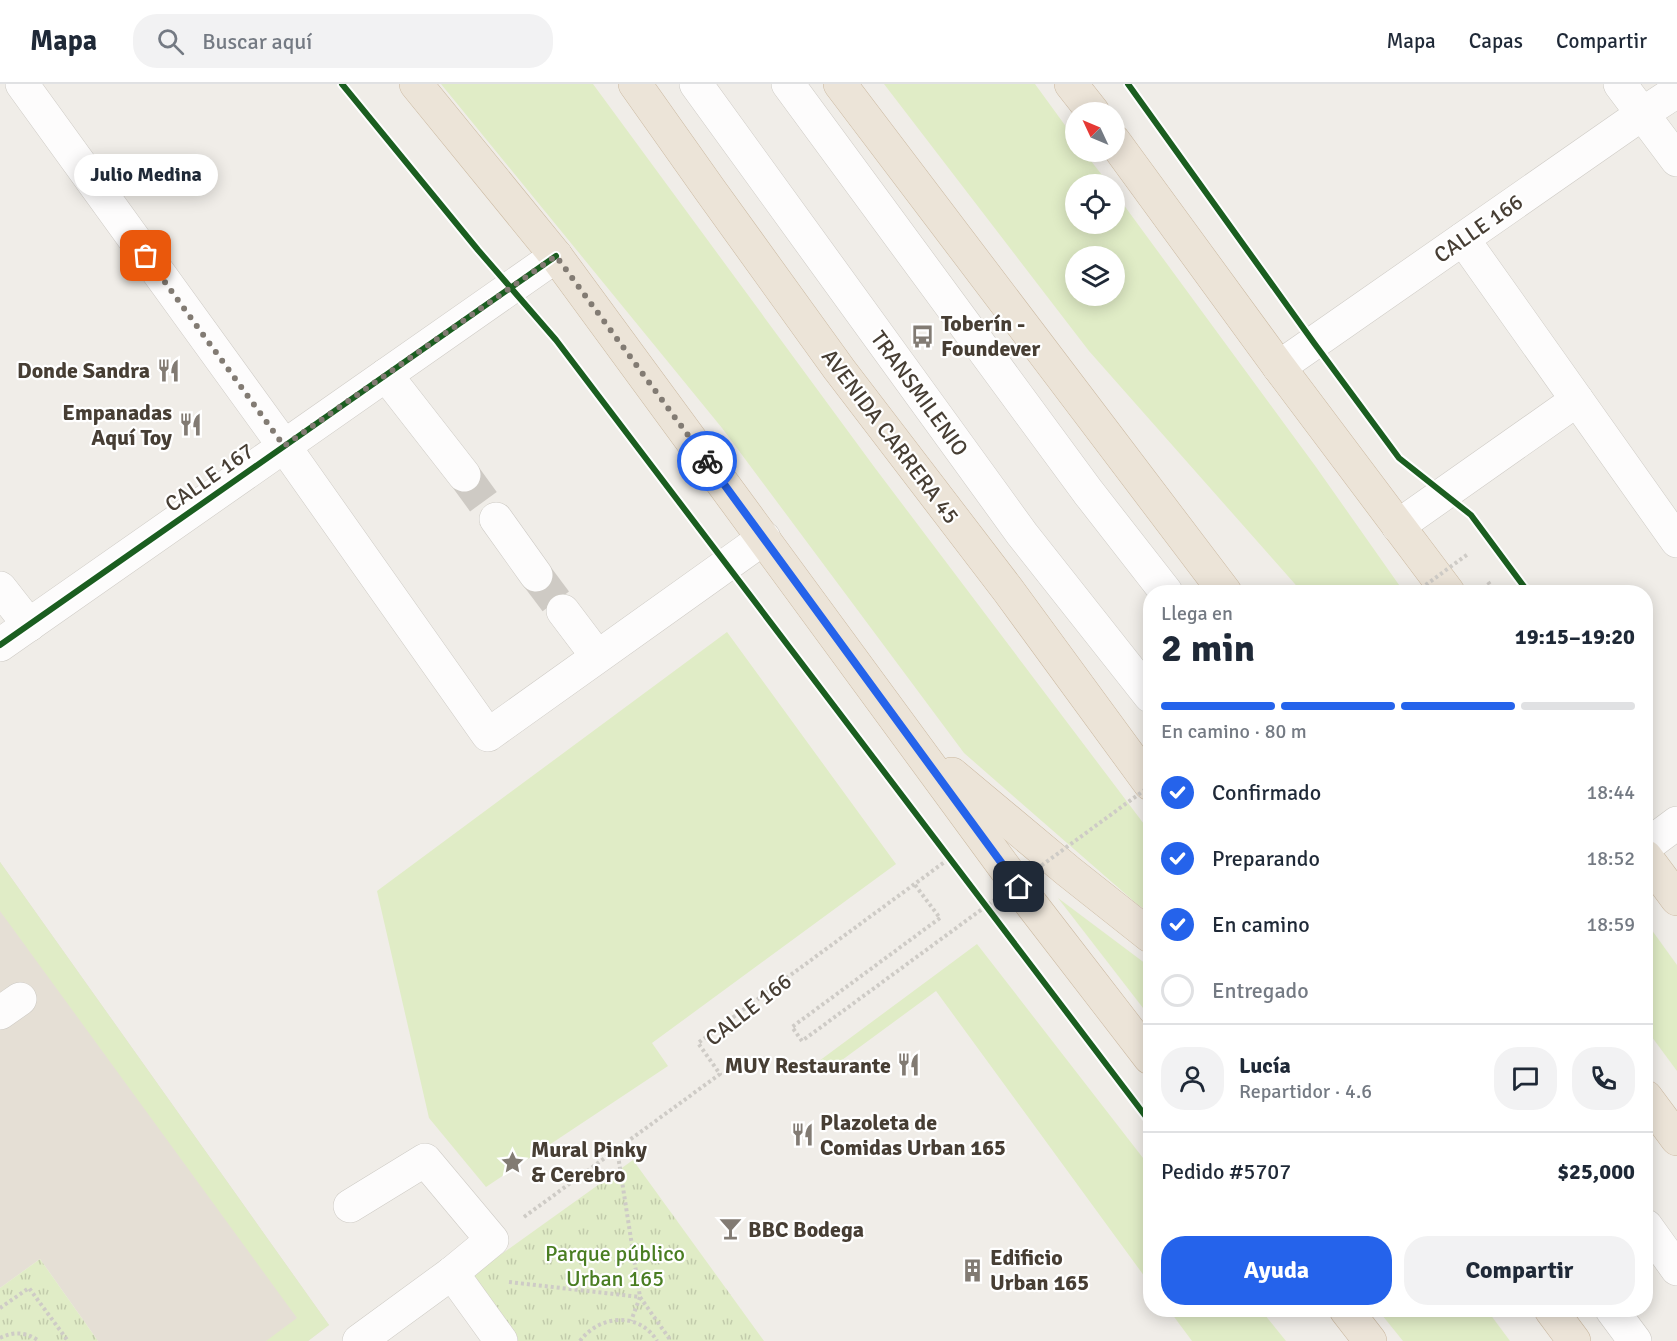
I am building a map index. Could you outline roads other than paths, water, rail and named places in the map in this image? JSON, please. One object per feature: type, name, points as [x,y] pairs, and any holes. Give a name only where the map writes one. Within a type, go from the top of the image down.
[{"type":"highway","points":[[416,84],[556,256],[1032,904],[1143,1049]]},
{"type":"highway","name":"AVENIDA CARRERA 45","points":[[635,84],[839,369],[1008,590],[1143,775]]},
{"type":"highway","points":[[840,84],[1220,585]]},
{"type":"highway","points":[[1071,84],[1085,102]]},
{"type":"highway","points":[[1125,156],[1443,585]]},
{"type":"highway","points":[[911,740],[1143,930]]},
{"type":"highway","points":[[1653,866],[1677,899]]},
{"type":"highway","points":[[1653,1106],[1677,1139]]},
{"type":"highway","points":[[1351,1317],[1370,1341]]},
{"type":"highway","points":[[1556,1317],[1574,1341]]},
{"type":"street","points":[[22,84],[284,446],[488,735],[764,538]]},
{"type":"street","name":"TRANSMILENIO","points":[[696,84],[1022,534],[1143,687]]},
{"type":"street","points":[[788,84],[1088,492],[1161,585]]},
{"type":"street","points":[[1620,84],[1677,160]]},
{"type":"street","name":"CALLE 166","points":[[1279,367],[1677,91]]},
{"type":"street","points":[[1463,239],[1677,540]]},
{"type":"street","name":"CALLE 167","points":[[0,645],[556,256]]},
{"type":"street","points":[[386,375],[464,476]]},
{"type":"street","points":[[1398,526],[1577,400]]},
{"type":"street","points":[[496,519],[536,575]]},
{"type":"street","points":[[0,588],[29,625]]},
{"type":"street","points":[[563,611],[597,656]]},
{"type":"street","points":[[1653,841],[1677,824]]},
{"type":"street","points":[[350,1206],[424,1160],[492,1240],[452,1273],[359,1341]]},
{"type":"street","points":[[1653,1236],[1677,1269]]},
{"type":"street","points":[[452,1273],[501,1341]]},
{"type":"street","points":[[1617,1317],[1635,1341]]},
{"type":"tunnel","points":[[464,475],[496,519]]},
{"type":"tunnel","points":[[536,575],[563,611]]},
{"type":"place","name":"Julio Medina","points":[[146,256]]},
{"type":"place","name":"Toberín - Foundever","points":[[923,336]]},
{"type":"place","name":"Donde Sandra","points":[[168,370]]},
{"type":"place","name":"Empanadas Aquí Toy","points":[[190,425]]},
{"type":"place","name":"MUY Restaurante","points":[[909,1065]]},
{"type":"place","name":"Plazoleta de Comidas Urban 165","points":[[802,1135]]},
{"type":"place","name":"Mural Pinky & Cerebro","points":[[513,1162]]},
{"type":"place","name":"BBC Bodega","points":[[730,1229]]},
{"type":"place","name":"Edificio Urban 165","points":[[972,1270]]},
{"type":"park label","name":"Parque público Urban 165","points":[[615,1266]]}]
